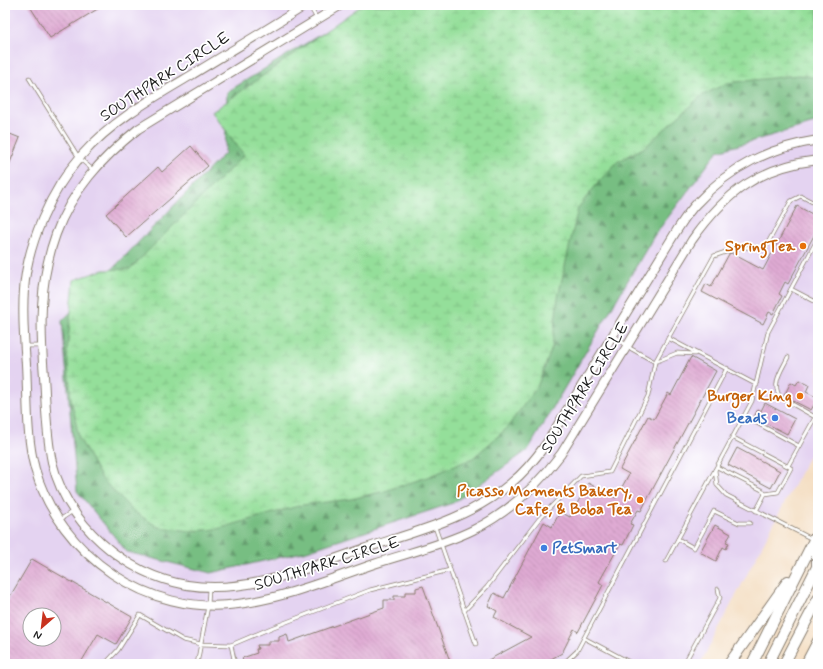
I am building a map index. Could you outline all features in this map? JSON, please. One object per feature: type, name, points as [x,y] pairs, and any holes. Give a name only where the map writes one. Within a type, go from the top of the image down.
[{"type":"highway","points":[[752,664],[816,536]]},
{"type":"highway","points":[[768,664],[817,567],[816,536]]},
{"type":"highway","points":[[729,664],[807,553]]},
{"type":"highway","points":[[784,664],[818,599]]},
{"type":"highway","points":[[806,664],[818,640]]},
{"type":"street","name":"SOUTHPARK CIRCLE","points":[[307,5],[127,115],[99,137],[79,158],[62,181],[39,227],[30,256],[24,287],[24,346],[30,437],[35,467],[45,496],[59,520],[75,542],[96,563],[124,582],[153,594],[173,600],[208,606],[235,605],[268,599],[440,542],[472,530],[499,515],[523,498],[543,478],[561,454],[628,347],[692,240],[710,215],[734,193],[761,175],[794,163],[818,160]]},
{"type":"street","name":"SOUTHPARK CIRCLE","points":[[341,5],[138,129],[112,151],[93,170],[65,213],[56,234],[48,260],[42,289],[42,346],[48,435],[52,463],[62,488],[74,510],[89,530],[108,549],[133,566],[159,577],[184,584],[209,588],[233,587],[264,582],[434,525],[464,514],[489,500],[511,484],[530,466],[546,444],[677,230],[696,203],[722,178],[753,159],[790,144],[818,140]]},
{"type":"lane","points":[[307,5],[318,19]]},
{"type":"lane","points":[[29,78],[79,158],[93,170]]},
{"type":"lane","points":[[464,611],[487,587],[539,519],[581,476],[610,472],[648,396],[655,362],[714,256],[740,247],[764,248],[791,201],[801,196],[818,205]]},
{"type":"lane","points":[[666,561],[752,401],[757,385],[768,332],[818,238]]},
{"type":"lane","points":[[791,289],[818,303]]},
{"type":"lane","points":[[613,334],[628,347],[655,362]]},
{"type":"lane","points":[[668,338],[757,385]]},
{"type":"lane","points":[[24,346],[42,346]]},
{"type":"lane","points":[[655,362],[677,353],[697,354]]},
{"type":"lane","points":[[788,357],[776,383],[777,393],[780,397],[815,417]]},
{"type":"lane","points":[[563,664],[577,651],[727,368]]},
{"type":"lane","points":[[788,466],[818,412]]},
{"type":"lane","points":[[744,416],[799,446]]},
{"type":"lane","points":[[732,437],[791,468],[778,492],[765,494]]},
{"type":"lane","points":[[716,468],[762,490],[765,494]]},
{"type":"lane","points":[[716,468],[717,485],[726,495],[756,511],[816,536]]},
{"type":"lane","points":[[756,511],[765,494]]},
{"type":"lane","points":[[59,520],[74,510]]},
{"type":"lane","points":[[678,539],[694,548],[714,511],[739,523],[750,523]]},
{"type":"lane","points":[[434,525],[476,644]]},
{"type":"lane","points":[[105,664],[118,650],[140,615],[183,640],[201,644],[231,645],[370,590],[450,570]]},
{"type":"lane","points":[[197,664],[208,606],[209,588]]},
{"type":"lane","points":[[684,664],[720,598],[718,589]]},
{"type":"lane","points":[[584,638],[633,664]]},
{"type":"lane","points":[[231,645],[235,664]]},
{"type":"lane","points":[[620,664],[623,659]]},
{"type":"shaded area","points":[[5,5],[818,5],[818,439],[700,664],[5,664]]},
{"type":"green space","points":[[362,5],[818,5],[818,78],[799,75],[727,83],[701,96],[645,147],[617,162],[601,179],[578,208],[558,297],[552,348],[537,387],[506,429],[473,458],[433,475],[385,491],[351,499],[302,505],[217,529],[191,531],[158,527],[133,511],[102,479],[79,438],[71,398],[67,352],[74,280],[103,270],[130,269],[244,155],[212,112]]},
{"type":"green space","points":[[368,5],[818,5],[818,122],[718,151],[654,236],[528,450],[453,503],[307,551],[211,573],[127,552],[77,491],[62,321],[225,153],[227,92]]},
{"type":"building","points":[[29,5],[104,5],[50,38]]},
{"type":"building","points":[[5,132],[20,138],[5,175]]},
{"type":"building","points":[[191,146],[208,166],[126,237],[106,214],[158,167],[162,172]]},
{"type":"building","points":[[797,206],[818,217],[818,228],[788,284],[785,282],[779,294],[782,296],[773,314],[769,312],[763,324],[702,292],[706,284],[711,287],[729,254],[731,253],[763,270]]},
{"type":"building","points":[[691,357],[716,371],[641,511],[638,510],[630,524],[633,525],[623,545],[620,544],[599,582],[603,585],[578,632],[574,629],[562,653],[542,664],[481,664],[531,637],[494,617],[497,611],[488,606],[494,593],[504,598],[544,522],[552,527],[560,512],[570,517],[588,483],[616,498],[629,474],[620,469],[648,416],[654,419],[668,393],[671,395]]},
{"type":"building","points":[[799,380],[809,385],[806,392],[818,398],[811,410],[784,396],[791,382],[796,385]]},
{"type":"building","name":"Beads","points":[[765,403],[795,419],[787,434],[754,417],[758,409],[761,411]]},
{"type":"building","points":[[737,448],[780,471],[771,488],[728,465]]},
{"type":"building","points":[[715,525],[731,534],[726,542],[729,543],[726,549],[723,547],[716,561],[700,552]]},
{"type":"building","points":[[32,559],[132,617],[116,644],[98,634],[80,664],[5,664],[5,605]]},
{"type":"building","points":[[423,586],[451,664],[244,664],[242,658],[257,653],[257,645],[268,645],[268,641],[279,641],[279,637],[287,634],[289,642],[384,608],[384,600],[394,600],[394,596],[405,596],[405,592],[416,592],[416,588]]},
{"type":"place","name":"SpringTea","points":[[803,246]]},
{"type":"place","name":"Burger King","points":[[800,396]]},
{"type":"place","name":"Beads","points":[[775,418]]},
{"type":"place","name":"Picasso Moments Bakery, Cafe, & Boba Tea","points":[[640,500]]},
{"type":"place","name":"PetSmart","points":[[544,548]]}]
